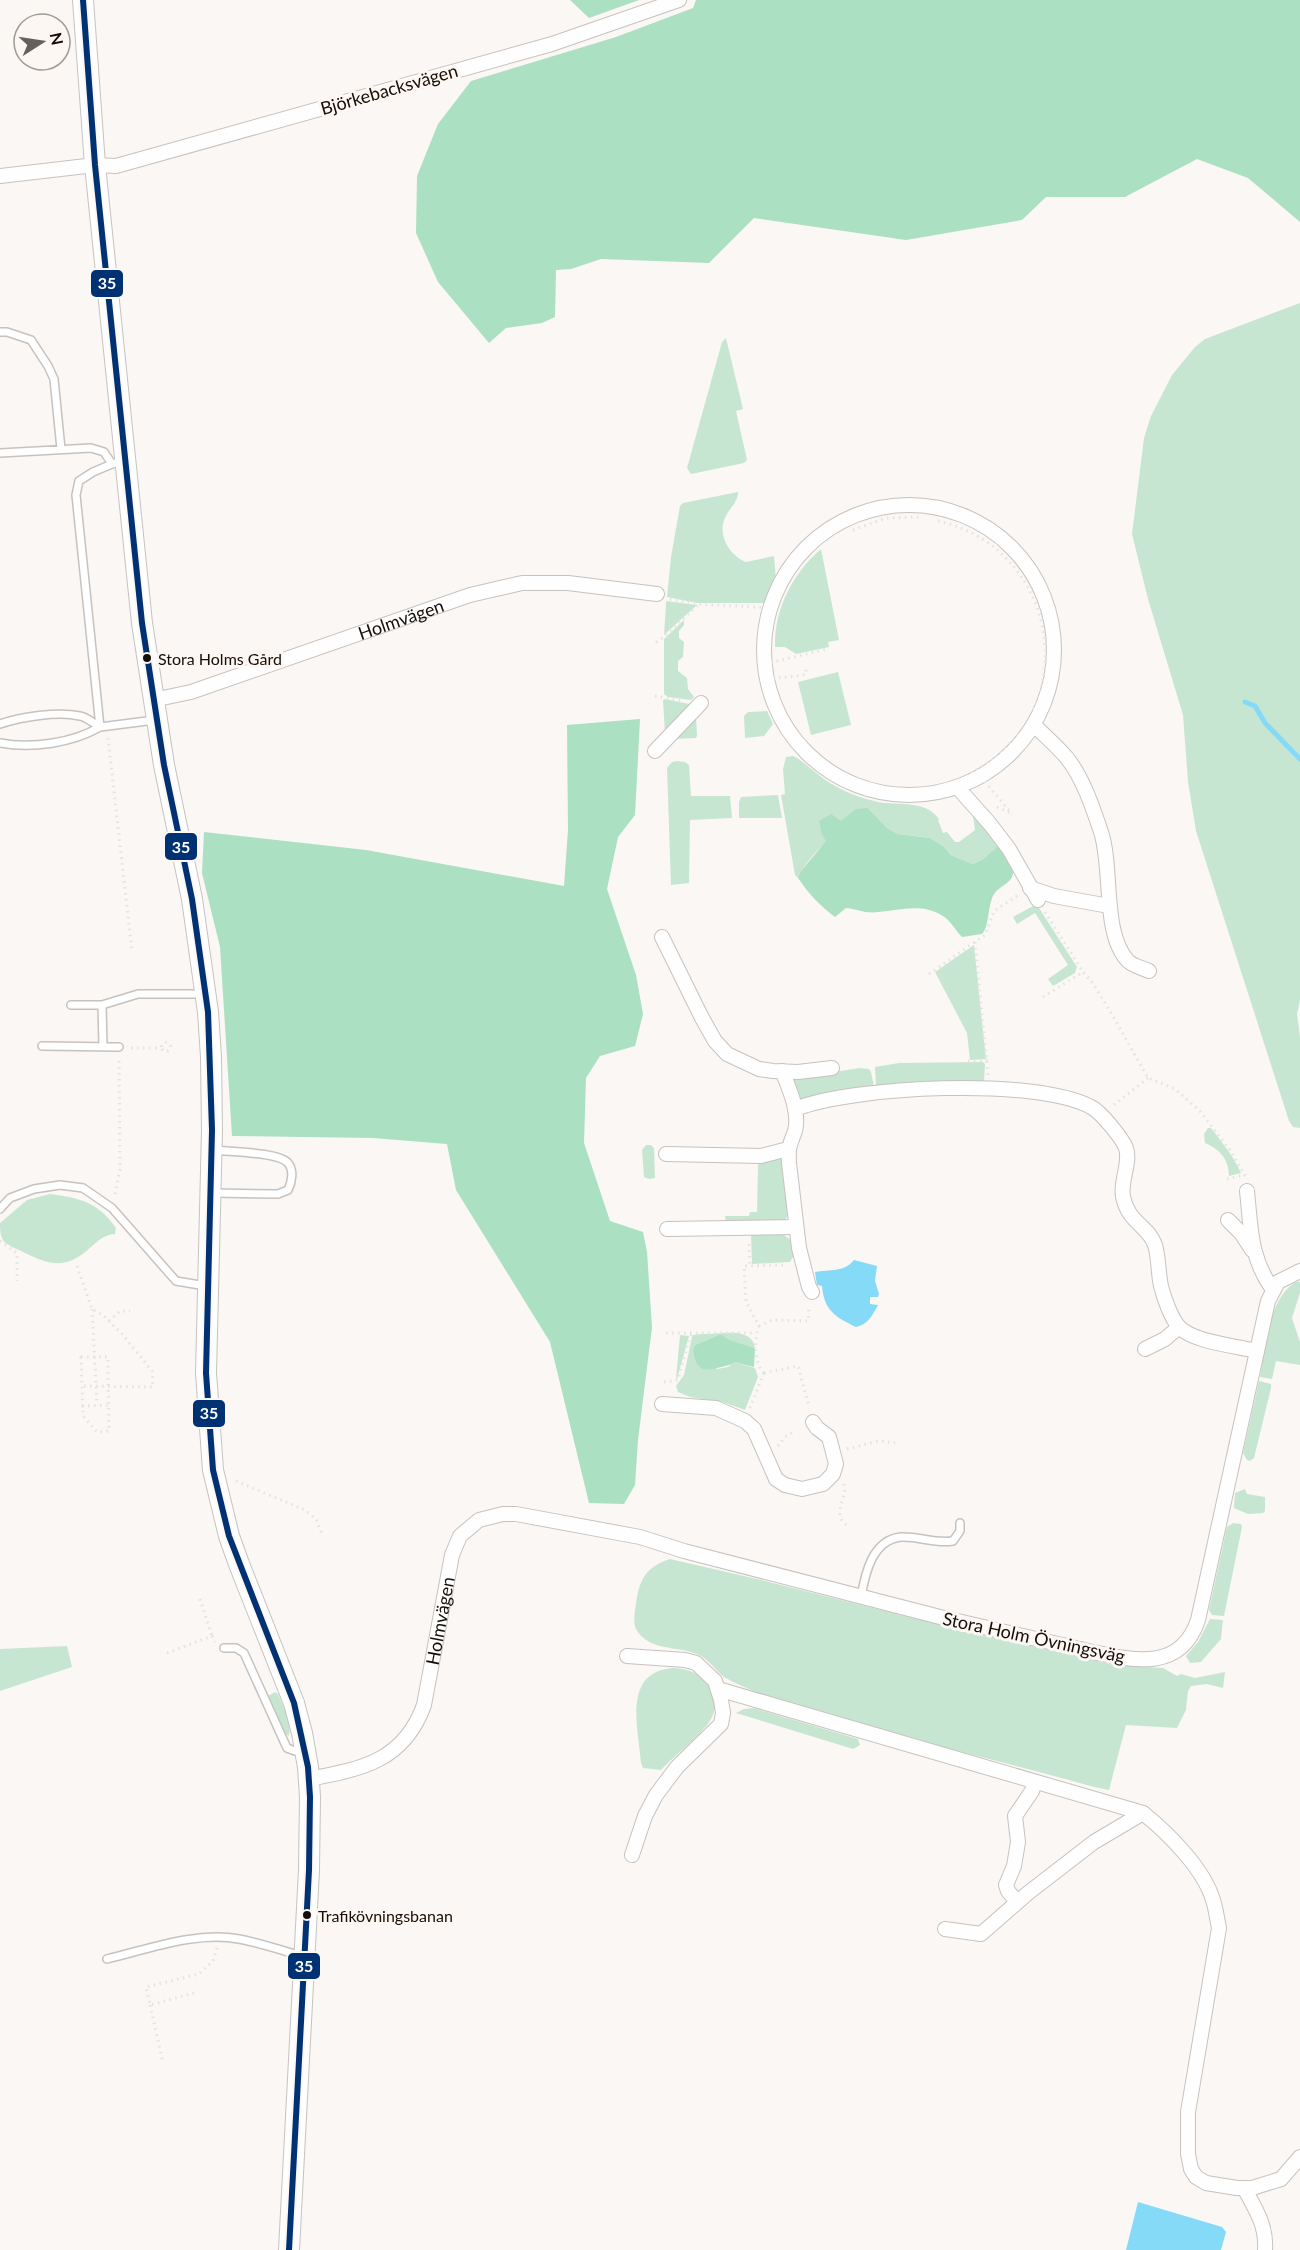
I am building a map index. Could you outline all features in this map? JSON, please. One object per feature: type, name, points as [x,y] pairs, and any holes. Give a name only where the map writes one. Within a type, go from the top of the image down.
[{"type":"street","points":[[83,0],[118,463],[153,700],[192,899],[211,1057],[212,1150],[206,1372],[209,1439],[216,1483],[232,1545],[294,1703],[309,1779],[309,1870],[289,2250]]},
{"type":"street","name":"Björkebacksvägen","points":[[0,176],[95,165],[116,166],[552,44],[679,0]]},
{"type":"street","points":[[903,505],[926,506],[968,517],[1006,541],[1034,576],[1048,606],[1054,639],[1051,684],[1030,722],[1011,755],[981,777],[958,783],[936,794],[891,795],[848,782],[828,771],[803,749],[784,723],[774,704],[767,679],[764,645],[771,608],[778,587],[790,567],[812,543],[839,523],[870,510],[903,505]]},
{"type":"street","name":"Holmvägen","points":[[153,700],[192,692],[470,595],[522,583],[568,583],[661,596]]},
{"type":"street","points":[[654,751],[700,703]]},
{"type":"street","points":[[1030,722],[1067,758],[1083,785],[1105,846],[1112,922],[1129,962],[1149,970]]},
{"type":"street","points":[[958,783],[1009,849],[1038,900]]},
{"type":"street","points":[[1030,888],[1054,896],[1109,906]]},
{"type":"street","points":[[662,938],[715,1041],[727,1054],[759,1069],[782,1071],[832,1068]]},
{"type":"street","points":[[782,1071],[795,1109],[795,1130],[788,1149],[802,1264],[812,1292]]},
{"type":"street","points":[[795,1109],[819,1101],[877,1092],[988,1089],[1060,1096],[1092,1107],[1101,1115],[1126,1148],[1127,1161],[1121,1188],[1124,1200],[1129,1215],[1147,1231],[1155,1245],[1162,1289],[1179,1327],[1187,1334],[1257,1351]]},
{"type":"street","points":[[666,1154],[761,1156],[788,1149]]},
{"type":"street","points":[[1247,1191],[1254,1254]]},
{"type":"street","points":[[1228,1220],[1241,1233],[1254,1254],[1262,1275],[1273,1290],[1278,1282],[1300,1271]]},
{"type":"street","points":[[667,1229],[796,1227]]},
{"type":"street","name":"Stora Holm Övningsväg","points":[[597,1530],[640,1538],[940,1617],[1117,1657],[1150,1660],[1171,1654],[1185,1645],[1194,1633],[1198,1620],[1268,1301],[1273,1290]]},
{"type":"street","points":[[1145,1349],[1165,1339],[1179,1327]]},
{"type":"street","points":[[662,1404],[716,1408],[745,1421],[754,1429],[776,1479],[785,1485],[802,1489],[817,1487],[828,1480],[836,1464],[829,1437],[813,1422]]},
{"type":"street","name":"Holmvägen","points":[[309,1779],[370,1764],[389,1754],[406,1740],[417,1725],[431,1674],[452,1555],[460,1536],[470,1526],[490,1516],[516,1514],[597,1530]]},
{"type":"street","points":[[627,1656],[685,1660],[696,1663],[710,1676],[718,1689],[723,1713],[721,1724],[664,1782],[645,1816],[632,1855]]},
{"type":"street","points":[[718,1689],[1143,1813],[1162,1828],[1202,1875],[1213,1899],[1219,1928],[1188,2112],[1188,2154],[1191,2169],[1196,2177],[1206,2182],[1244,2188],[1269,2184],[1281,2179],[1300,2157]]},
{"type":"street","points":[[1017,1902],[1006,1885],[1014,1866],[1018,1842],[1015,1815],[1032,1791],[1035,1782]]},
{"type":"street","points":[[945,1929],[981,1934],[1017,1902],[1094,1842],[1143,1813]]},
{"type":"street","points":[[1244,2188],[1260,2216],[1266,2237],[1265,2250]]},
{"type":"lane","points":[[0,332],[31,340],[48,366],[54,379],[61,449]]},
{"type":"lane","points":[[0,453],[91,448],[104,452],[118,463]]},
{"type":"lane","points":[[104,727],[76,495],[80,481],[93,472],[118,463]]},
{"type":"lane","points":[[0,724],[14,719],[49,715],[81,716],[104,727]]},
{"type":"lane","points":[[0,743],[12,746],[45,744],[85,736],[104,727],[157,720]]},
{"type":"lane","points":[[71,1005],[102,1005],[138,994],[205,994]]},
{"type":"lane","points":[[102,1005],[103,1047]]},
{"type":"lane","points":[[42,1046],[119,1047]]},
{"type":"lane","points":[[211,1193],[278,1194],[288,1190],[291,1183],[291,1168],[287,1161],[277,1156],[212,1150]]},
{"type":"lane","points":[[0,1209],[10,1198],[34,1189],[60,1185],[82,1188],[112,1208],[176,1281],[207,1286]]},
{"type":"lane","points":[[861,1597],[868,1563],[886,1544],[901,1537],[944,1543],[953,1541],[960,1531],[960,1523]]},
{"type":"lane","points":[[224,1648],[236,1648],[244,1653],[288,1748],[294,1751],[305,1750]]},
{"type":"lane","points":[[108,1959],[191,1939],[220,1938],[237,1938],[303,1957]]},
{"type":"path","points":[[853,530],[886,518],[922,517]]},
{"type":"path","points":[[938,521],[966,530],[996,548],[1017,569],[1033,594],[1044,628],[1046,657],[1042,686],[1030,722],[995,759],[958,783]]},
{"type":"path","points":[[661,596],[699,604],[771,608]]},
{"type":"path","points":[[656,642],[699,604]]},
{"type":"path","points":[[765,664],[827,649]]},
{"type":"path","points":[[767,679],[805,675],[807,666]]},
{"type":"path","points":[[655,696],[700,703]]},
{"type":"path","points":[[104,727],[132,951]]},
{"type":"path","points":[[981,777],[1012,814]]},
{"type":"path","points":[[929,974],[985,935],[994,911],[1030,888]]},
{"type":"path","points":[[1038,900],[1083,972],[1092,982],[1148,1078],[1175,1089],[1198,1110],[1230,1150],[1245,1176],[1250,1189],[1247,1191]]},
{"type":"path","points":[[975,942],[988,1060],[988,1089]]},
{"type":"path","points":[[1043,997],[1083,972]]},
{"type":"path","points":[[112,1208],[120,1169],[119,1047],[161,1048]]},
{"type":"path","points":[[968,1061],[988,1060]]},
{"type":"path","points":[[1101,1115],[1148,1078]]},
{"type":"path","points":[[1227,1179],[1245,1176]]},
{"type":"path","points":[[749,1228],[750,1266]]},
{"type":"path","points":[[0,1241],[17,1253],[17,1281]]},
{"type":"path","points":[[759,1326],[746,1302],[744,1266],[802,1264]]},
{"type":"path","points":[[77,1266],[93,1309],[97,1405]]},
{"type":"path","points":[[764,1373],[757,1362],[756,1333],[759,1326],[772,1320],[808,1321],[812,1292]]},
{"type":"path","points":[[82,1386],[153,1387],[152,1371],[109,1321],[93,1309]]},
{"type":"path","points":[[109,1321],[120,1311],[130,1311]]},
{"type":"path","points":[[664,1382],[678,1380],[687,1346],[694,1332]]},
{"type":"path","points":[[666,1333],[756,1333]]},
{"type":"path","points":[[95,1357],[108,1357],[109,1431],[97,1432],[83,1416],[81,1358],[95,1357]]},
{"type":"path","points":[[764,1373],[798,1366],[813,1422]]},
{"type":"path","points":[[745,1421],[764,1373]]},
{"type":"path","points":[[82,1406],[110,1405]]},
{"type":"path","points":[[834,1453],[875,1441],[895,1443]]},
{"type":"path","points":[[833,1472],[842,1479],[845,1487],[845,1494],[838,1509],[841,1519],[848,1526]]},
{"type":"path","points":[[216,1483],[231,1480],[245,1484],[305,1510],[316,1519],[322,1534]]},
{"type":"path","points":[[200,1599],[218,1650],[224,1648]]},
{"type":"path","points":[[167,1653],[212,1636]]},
{"type":"path","points":[[163,2063],[146,1987],[199,1974],[213,1961],[220,1938]]},
{"type":"path","points":[[150,2005],[194,1993]]},
{"type":"green space","points":[[570,0],[639,0],[589,18]]},
{"type":"green space","points":[[696,0],[1300,0],[1300,222],[1248,178],[1197,159],[1125,197],[1046,197],[1022,220],[906,240],[754,218],[709,263],[601,259],[571,269],[556,270],[555,317],[542,323],[506,328],[489,343],[438,282],[416,233],[417,176],[438,124],[471,81],[616,37],[693,8]]},
{"type":"green space","points":[[1300,303],[1300,1000],[1297,1014],[1300,1037],[1300,1128],[1293,1127],[1289,1121],[1196,831],[1188,782],[1183,715],[1148,599],[1132,534],[1144,438],[1151,416],[1172,375],[1195,347],[1205,339]]},
{"type":"green space","points":[[726,338],[743,409],[736,411],[747,460],[744,463],[691,474],[687,468],[722,342]]},
{"type":"green space","points":[[738,492],[737,499],[723,525],[724,538],[730,550],[746,562],[774,556],[776,580],[765,603],[697,603],[667,597],[680,506],[683,503]]},
{"type":"green space","points":[[821,549],[839,640],[828,642],[829,647],[796,654],[785,647],[775,647],[778,619],[787,593],[802,569]]},
{"type":"green space","points":[[666,601],[697,605],[664,635],[666,604]]},
{"type":"green space","points":[[684,620],[684,625],[679,631],[679,638],[684,642],[683,657],[678,661],[678,671],[687,678],[688,689],[694,697],[691,700],[668,697],[664,694],[664,639]]},
{"type":"green space","points":[[838,672],[851,725],[811,735],[798,682]]},
{"type":"green space","points":[[663,700],[694,705],[665,733]]},
{"type":"green space","points":[[767,711],[773,724],[764,736],[745,738],[744,716],[748,712]]},
{"type":"green space","points":[[696,716],[696,738],[673,739]]},
{"type":"green space","points":[[640,719],[635,815],[618,837],[607,889],[636,975],[643,1014],[635,1046],[600,1056],[586,1078],[584,1143],[610,1221],[643,1232],[647,1252],[652,1327],[638,1440],[635,1485],[624,1504],[589,1503],[550,1342],[456,1190],[447,1144],[373,1138],[232,1136],[220,947],[202,873],[204,832],[366,850],[564,886],[568,830],[567,725]]},
{"type":"green space","points":[[793,756],[832,784],[852,794],[882,803],[909,804],[926,808],[939,819],[943,833],[947,832],[955,842],[959,842],[975,830],[973,817],[975,815],[999,845],[983,859],[973,864],[951,855],[943,846],[930,838],[898,834],[887,828],[868,808],[819,849],[798,878],[795,875],[781,795],[785,794],[783,769],[786,757]]},
{"type":"green space","points":[[677,761],[689,765],[691,796],[730,796],[732,818],[690,820],[689,883],[671,885],[667,768],[672,762]]},
{"type":"green space","points":[[778,795],[782,818],[739,818],[741,797]]},
{"type":"green space","points":[[868,808],[887,828],[898,834],[930,838],[943,846],[951,855],[973,864],[983,859],[999,845],[1010,863],[1013,874],[1010,880],[994,894],[982,934],[962,937],[943,916],[919,908],[866,912],[846,908],[835,917],[815,899],[798,878],[801,871],[826,841],[819,821],[831,814],[841,821],[856,809]]},
{"type":"green space","points":[[1035,905],[1077,967],[1075,973],[1053,986],[1048,979],[1068,965],[1035,913],[1017,924],[1013,917]]},
{"type":"green space","points":[[974,945],[986,1059],[970,1060],[967,1033],[935,972]]},
{"type":"green space","points":[[983,1062],[985,1064],[984,1083],[877,1087],[876,1085],[875,1067],[899,1063]]},
{"type":"green space","points":[[859,1068],[869,1069],[874,1087],[804,1100],[798,1099],[793,1088],[793,1079]]},
{"type":"green space","points":[[1208,1128],[1211,1128],[1223,1144],[1241,1173],[1229,1176],[1223,1156],[1215,1148],[1205,1143],[1204,1134]]},
{"type":"green space","points":[[646,1145],[654,1148],[655,1178],[644,1177],[642,1150]]},
{"type":"green space","points":[[783,1158],[789,1214],[784,1221],[726,1224],[725,1216],[749,1216],[750,1212],[757,1212],[758,1165],[760,1162]]},
{"type":"green space","points":[[50,1194],[70,1197],[95,1207],[116,1228],[115,1234],[102,1238],[81,1255],[64,1263],[47,1262],[3,1241],[0,1223],[27,1200]]},
{"type":"green space","points":[[781,1233],[791,1240],[794,1255],[790,1262],[752,1264],[751,1234]]},
{"type":"green space","points":[[1296,1282],[1300,1282],[1300,1293],[1292,1318],[1300,1342],[1300,1365],[1276,1361],[1272,1379],[1260,1377],[1266,1338],[1274,1311],[1287,1289]]},
{"type":"green space","points":[[724,1333],[748,1336],[755,1348],[730,1340],[721,1334],[695,1345],[717,1369],[728,1367],[735,1362],[755,1368],[758,1377],[745,1410],[723,1402],[690,1397],[678,1392],[676,1386],[684,1375],[693,1335]]},
{"type":"green space","points":[[721,1334],[730,1340],[755,1348],[754,1367],[735,1362],[710,1369],[699,1366],[693,1351],[695,1345]]},
{"type":"green space","points":[[680,1335],[689,1336],[676,1379]]},
{"type":"green space","points":[[1259,1381],[1271,1384],[1271,1388],[1254,1458],[1250,1461],[1243,1453]]},
{"type":"green space","points":[[1245,1489],[1247,1494],[1265,1497],[1263,1513],[1248,1514],[1234,1508],[1235,1493]]},
{"type":"green space","points":[[1233,1523],[1241,1524],[1242,1527],[1224,1616],[1212,1615],[1209,1610],[1227,1527]]},
{"type":"green space","points":[[670,1559],[1114,1665],[1163,1668],[1177,1676],[1181,1674],[1195,1678],[1225,1672],[1223,1688],[1207,1684],[1191,1686],[1188,1691],[1186,1710],[1177,1728],[1126,1725],[1109,1790],[1094,1787],[786,1703],[729,1680],[697,1654],[648,1641],[636,1629],[634,1621],[639,1590],[651,1569]]},
{"type":"green space","points":[[1210,1619],[1223,1620],[1221,1639],[1201,1662],[1190,1663],[1186,1656],[1198,1642]]},
{"type":"green space","points":[[67,1646],[72,1667],[0,1691],[0,1649]]},
{"type":"green space","points":[[674,1668],[695,1673],[707,1682],[714,1699],[713,1715],[701,1732],[661,1770],[643,1768],[636,1718],[640,1690],[646,1679],[658,1671]]},
{"type":"green space","points":[[275,1692],[287,1715],[289,1736],[285,1734],[268,1696]]},
{"type":"green space","points":[[754,1708],[858,1739],[860,1745],[853,1749],[736,1713]]},
{"type":"water","points":[[854,1260],[877,1266],[875,1281],[879,1294],[878,1297],[870,1297],[870,1304],[878,1305],[872,1315],[867,1322],[856,1327],[842,1320],[828,1307],[822,1286],[817,1285],[815,1272],[841,1269]]},
{"type":"water","points":[[1138,2202],[1222,2227],[1226,2232],[1221,2250],[1126,2250]]},
{"type":"waterway","points":[[1245,702],[1255,706],[1265,723],[1300,759]]},
{"type":"transit line","name":"35","points":[[83,0],[95,165],[142,623],[164,765],[192,899],[208,1012],[212,1130],[206,1373],[213,1470],[229,1536],[294,1703],[308,1767],[309,1870],[289,2250]]},
{"type":"place","name":"Stora Holms Gård","points":[[147,658]]},
{"type":"place","name":"Trafikövningsbanan","points":[[307,1915]]}]
